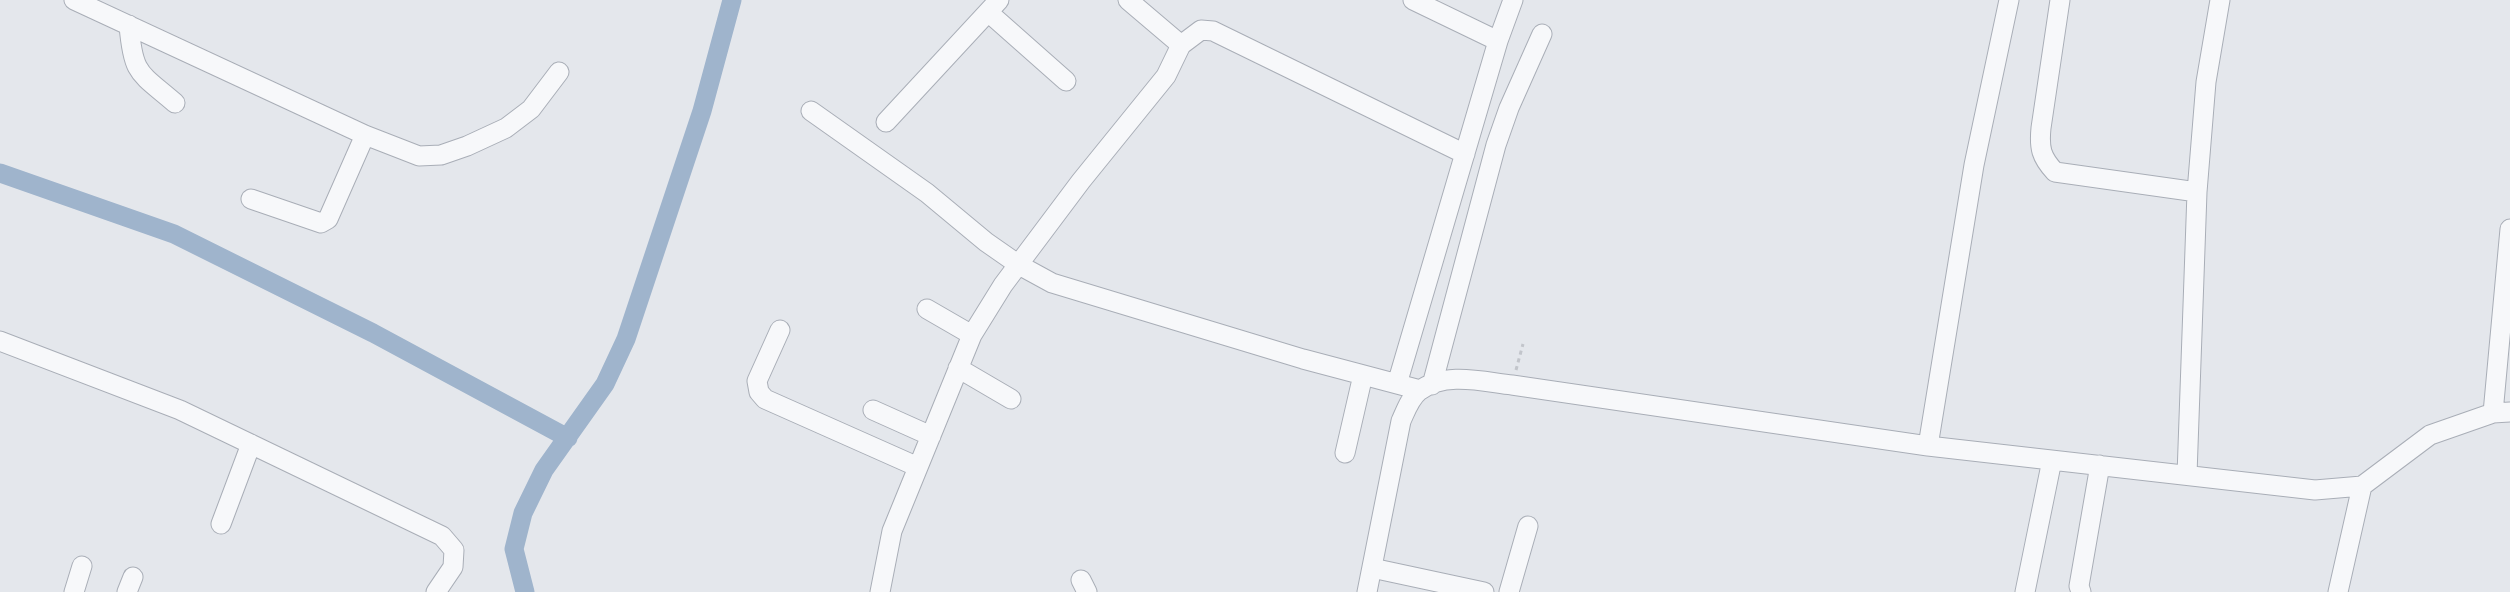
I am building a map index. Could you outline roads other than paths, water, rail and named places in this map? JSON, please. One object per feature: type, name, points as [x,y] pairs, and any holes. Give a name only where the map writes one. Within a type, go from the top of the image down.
[{"type":"street","points":[[74,0],[365,135],[419,156],[441,155],[467,146],[506,128],[531,109],[559,72]]},
{"type":"street","points":[[1128,0],[1181,44]]},
{"type":"street","points":[[1413,0],[1498,41]]},
{"type":"street","points":[[1397,384],[1498,41],[1513,0]]},
{"type":"street","points":[[1928,446],[1974,164],[2009,0]]},
{"type":"street","points":[[2060,0],[2041,128],[2040,143],[2044,160],[2055,172],[2197,192]]},
{"type":"street","points":[[2187,475],[2197,192],[2206,82],[2220,0]]},
{"type":"street","points":[[886,122],[994,6],[1066,80]]},
{"type":"street","points":[[129,25],[136,68],[142,76],[175,103]]},
{"type":"street","points":[[880,592],[892,530],[972,335],[1003,285],[1081,182],[1166,76],[1181,44],[1200,30],[1213,31],[1465,154]]},
{"type":"street","points":[[1426,388],[1496,145],[1509,108],[1542,34]]},
{"type":"street","points":[[811,111],[927,193],[986,242],[1020,265],[1052,283],[1109,302],[1363,375],[1397,384],[1426,388]]},
{"type":"street","points":[[251,198],[321,223],[328,219],[365,135]]},
{"type":"street","points":[[1367,592],[1401,421],[1409,402],[1426,388],[1449,380],[1464,379],[1512,385],[1928,446],[2315,490],[2362,486],[2430,435],[2502,412],[2510,229]]},
{"type":"street","points":[[927,309],[972,335]]},
{"type":"street","points":[[780,330],[757,381],[759,392],[765,398],[918,467]]},
{"type":"street","points":[[0,341],[180,410],[442,536],[454,550],[453,566],[436,592]]},
{"type":"street","points":[[958,368],[1011,399]]},
{"type":"street","points":[[1345,453],[1363,375]]},
{"type":"street","points":[[873,410],[932,436]]},
{"type":"street","points":[[221,524],[251,444]]},
{"type":"street","points":[[2025,592],[2052,460]]},
{"type":"street","points":[[2081,592],[2079,586],[2100,465]]},
{"type":"street","points":[[2338,592],[2362,486]]},
{"type":"street","points":[[1509,592],[1528,526]]},
{"type":"street","points":[[74,592],[82,566]]},
{"type":"street","points":[[1372,568],[1484,592]]},
{"type":"waterway","points":[[525,592],[514,549],[523,513],[544,470],[605,384],[626,339],[702,111],[732,0]]},
{"type":"waterway","points":[[0,173],[174,234],[373,333],[568,438]]}]
